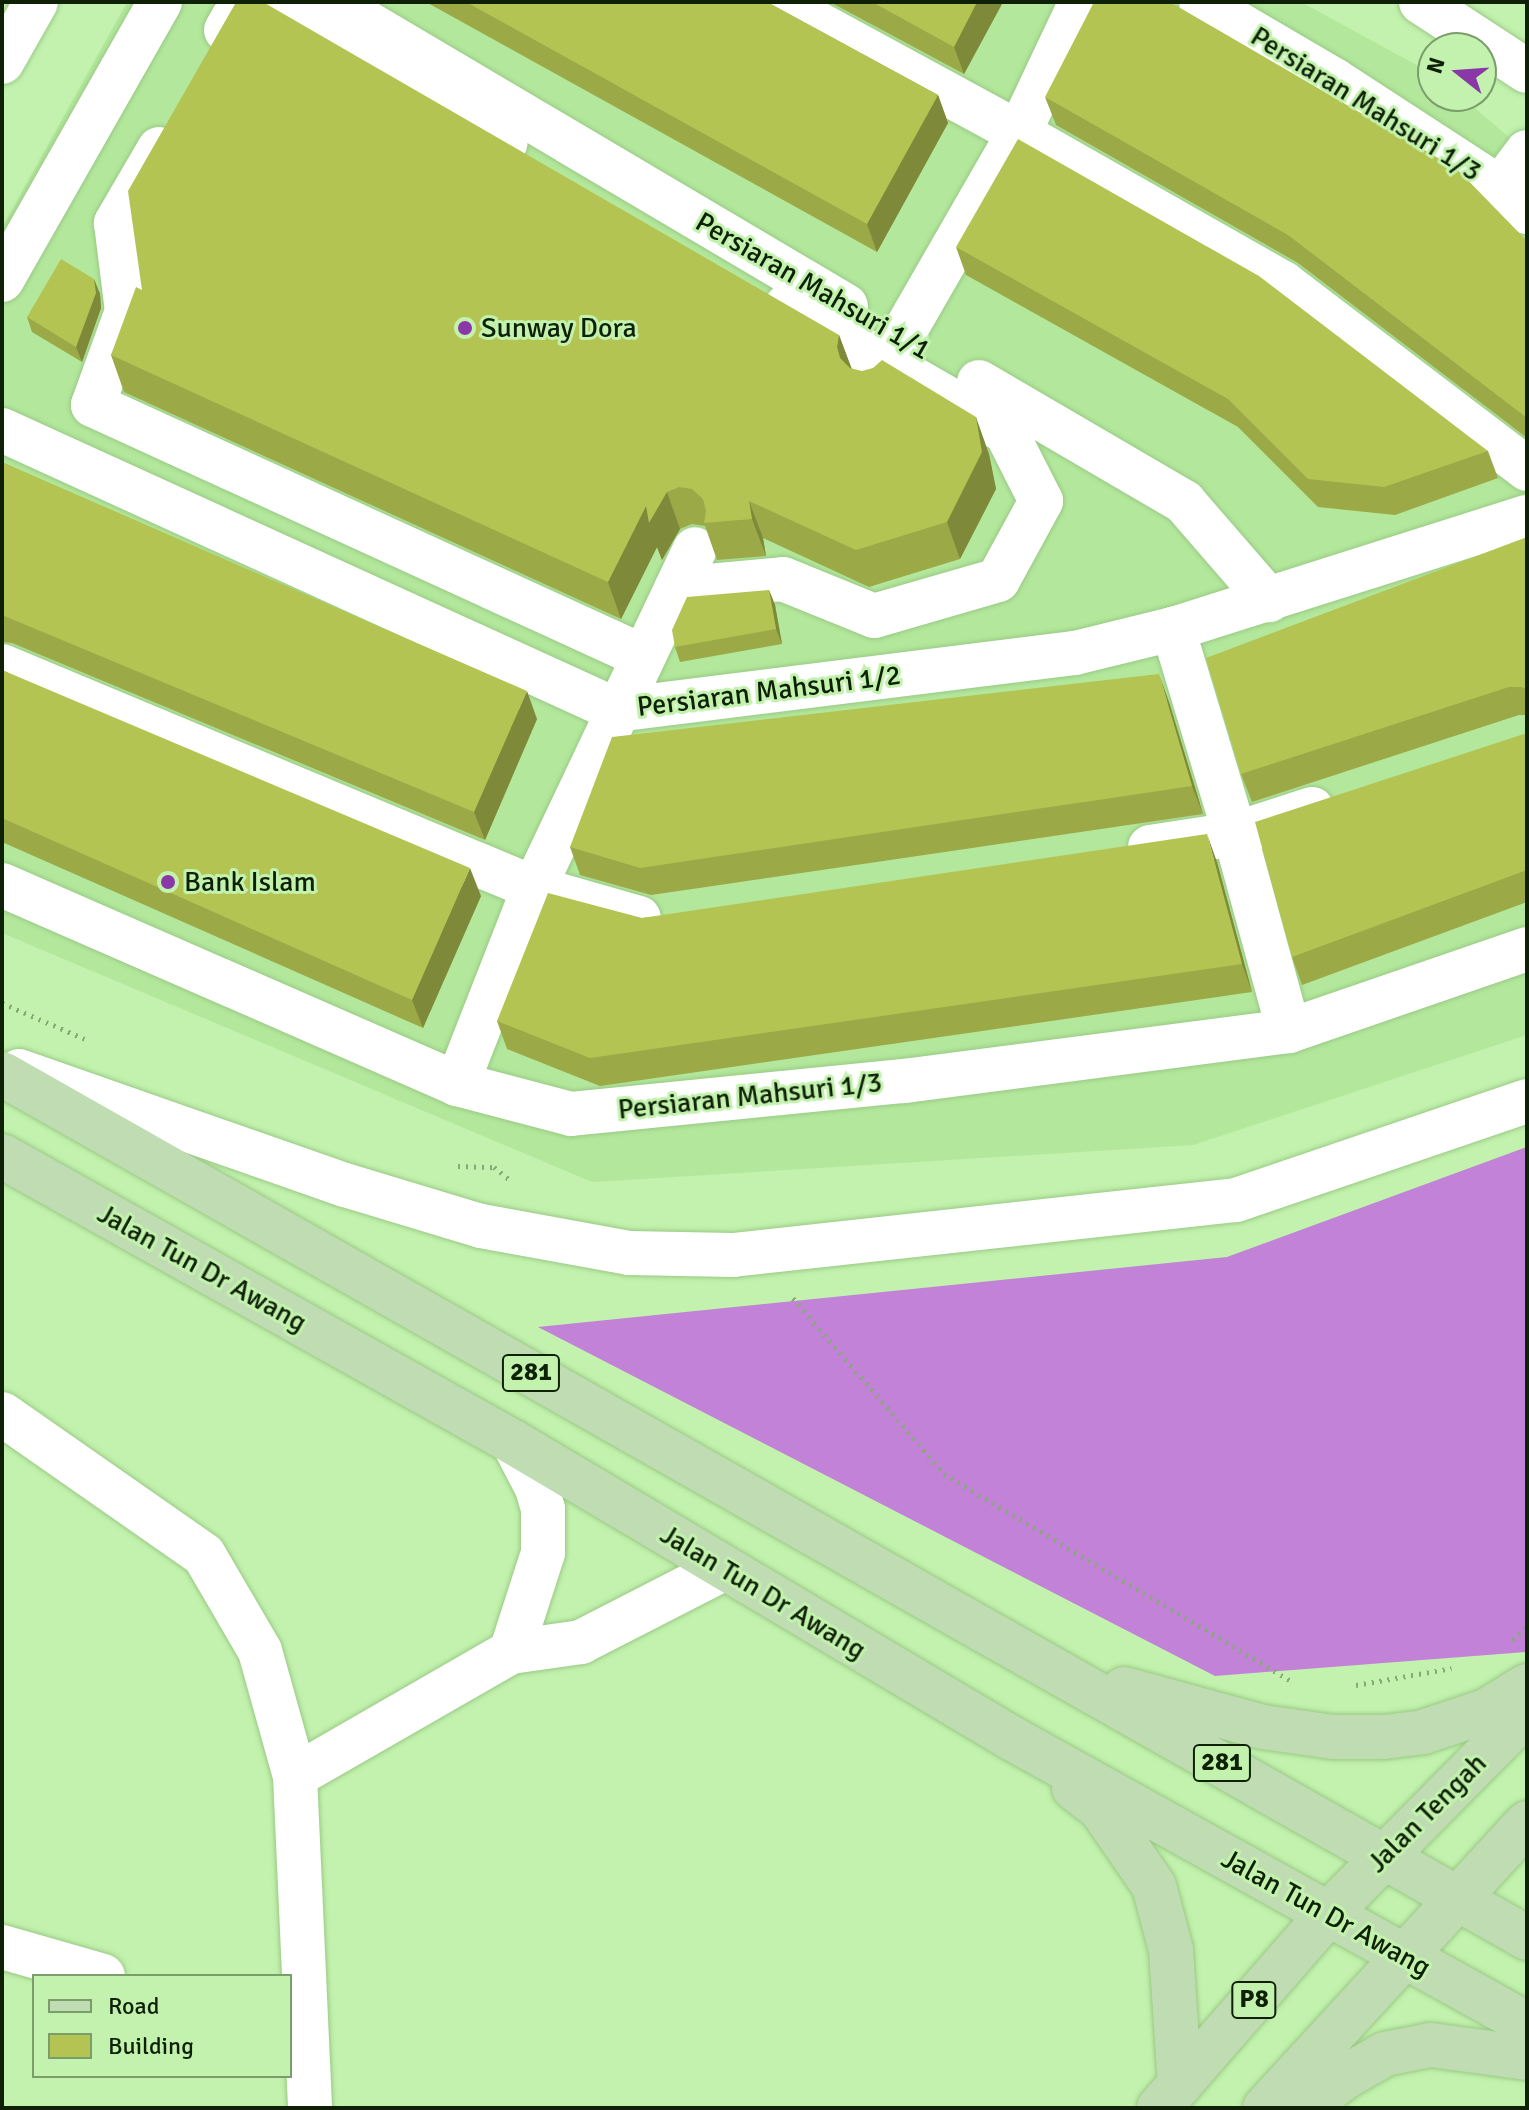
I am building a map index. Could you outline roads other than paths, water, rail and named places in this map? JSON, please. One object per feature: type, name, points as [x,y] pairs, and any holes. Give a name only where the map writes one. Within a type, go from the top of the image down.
[{"type":"main road","name":"281","points":[[2,1074],[1385,1854],[1457,1900],[1527,1938]]},
{"type":"main road","name":"Jalan Tun Dr Awang","points":[[2,1156],[513,1442],[1013,1739],[1403,1958],[1527,2024]]},
{"type":"main road","points":[[1060,1672],[1263,1727],[1333,1737],[1423,1732],[1486,1711],[1527,1686]]},
{"type":"main road","name":"Jalan Tengah","points":[[1328,1914],[1527,1713]]},
{"type":"main road","points":[[1013,1739],[1101,1809],[1154,1886],[1171,1950],[1170,2097]]},
{"type":"main road","points":[[1265,2108],[1527,1823]]},
{"type":"main road","name":"P8","points":[[1170,2097],[1328,1914]]},
{"type":"main road","points":[[1304,2108],[1385,2054],[1431,2045],[1527,2058]]},
{"type":"street","points":[[2,62],[36,2]]},
{"type":"street","points":[[2,280],[160,2]]},
{"type":"street","name":"Persiaran Mahsuri 1/1","points":[[332,2],[887,361],[1184,502],[1269,600]]},
{"type":"street","points":[[778,2],[1019,133],[1283,283],[1527,469]]},
{"type":"street","points":[[887,361],[1019,133],[1081,2]]},
{"type":"street","name":"Persiaran Mahsuri 1/3","points":[[1201,2],[1334,80],[1513,200]]},
{"type":"street","points":[[1421,2],[1527,71]]},
{"type":"street","points":[[210,59],[233,18],[278,11],[1006,432],[1041,501],[998,580],[874,616],[783,579],[676,589]]},
{"type":"street","points":[[178,114],[116,223],[127,311],[93,405],[642,656]]},
{"type":"street","points":[[1513,200],[1527,152]]},
{"type":"street","name":"Persiaran Mahsuri 1/2","points":[[2,430],[616,710],[1075,653],[1173,629],[1527,517]]},
{"type":"street","points":[[457,1084],[534,888],[695,549]]},
{"type":"street","points":[[1173,629],[1235,834],[1289,1031]]},
{"type":"street","points":[[2,666],[534,888],[649,921],[680,917]]},
{"type":"street","points":[[1112,852],[1235,834],[1352,796]]},
{"type":"street","name":"Persiaran Mahsuri 1/3","points":[[2,885],[457,1084],[571,1114],[904,1081],[1289,1031],[1527,949]]},
{"type":"street","points":[[2,1065],[345,1185],[481,1226],[629,1253],[733,1255],[1236,1200],[1527,1101]]},
{"type":"street","points":[[2,1414],[204,1555],[260,1651],[295,1776],[298,2032],[310,2108]]},
{"type":"street","points":[[511,1652],[543,1553],[543,1509],[537,1488],[513,1442]]},
{"type":"street","points":[[295,1776],[511,1652],[581,1642],[723,1569]]},
{"type":"street","points":[[2,1947],[96,1974]]},
{"type":"place","name":"Sunway Dora","points":[[465,328]]},
{"type":"place","name":"Bank Islam","points":[[168,882]]}]
